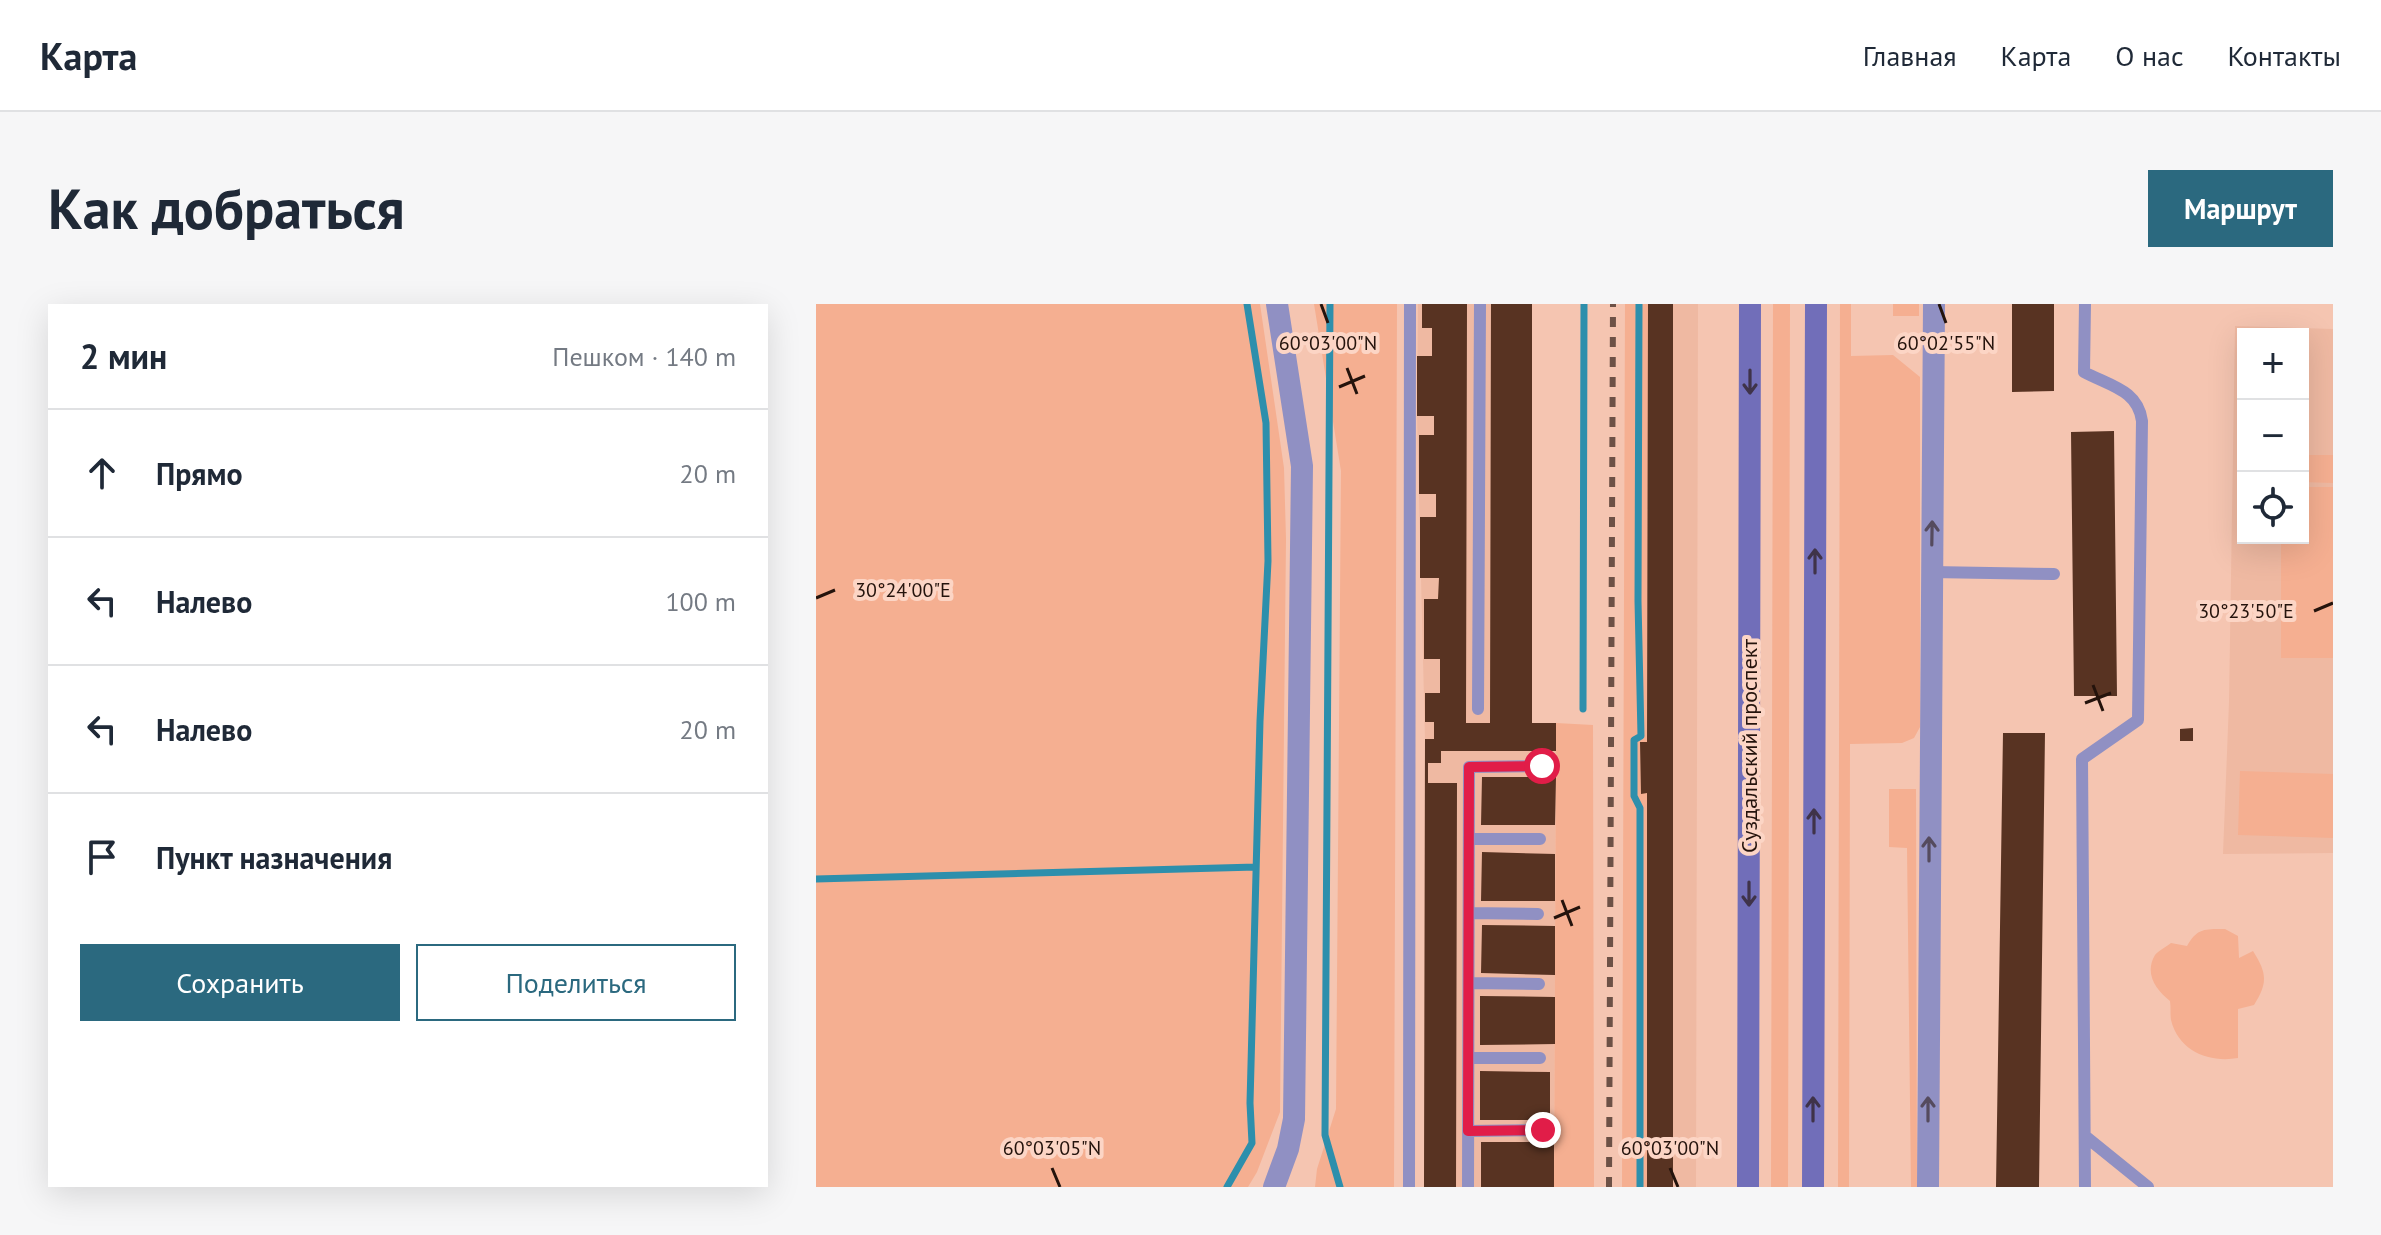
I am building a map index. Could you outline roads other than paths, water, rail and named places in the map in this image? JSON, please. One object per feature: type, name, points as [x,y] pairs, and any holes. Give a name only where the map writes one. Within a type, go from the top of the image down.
[{"type":"main road","name":"Суздальский проспект","points":[[1748,1187],[1750,304]]},
{"type":"main road","points":[[1813,1187],[1816,304]]},
{"type":"street","points":[[1274,1187],[1288,1149],[1294,1119],[1302,466],[1277,304]]},
{"type":"street","points":[[1928,1187],[1934,304]]},
{"type":"lane","points":[[1409,1187],[1410,304]]},
{"type":"lane","points":[[1478,709],[1480,304]]},
{"type":"lane","points":[[2085,304],[2084,372],[2134,398],[2142,421],[2138,720],[2082,759],[2085,1187]]},
{"type":"lane","points":[[1931,572],[2054,574]]},
{"type":"lane","points":[[1468,1187],[1469,767],[1542,766]]},
{"type":"lane","points":[[1470,839],[1540,839]]},
{"type":"lane","points":[[1469,913],[1538,914]]},
{"type":"lane","points":[[1469,983],[1539,984]]},
{"type":"lane","points":[[1469,1058],[1540,1058]]},
{"type":"lane","points":[[1468,1131],[1543,1130]]},
{"type":"lane","points":[[2085,1136],[2148,1187]]},
{"type":"waterway","points":[[1227,1187],[1252,1143],[1250,1103],[1260,721],[1268,561],[1266,423],[1247,304]]},
{"type":"waterway","points":[[1330,304],[1325,1135],[1340,1187]]},
{"type":"waterway","points":[[1583,709],[1584,304]]},
{"type":"waterway","points":[[1639,304],[1641,736],[1634,740],[1634,796],[1640,808],[1640,1187]]},
{"type":"waterway","points":[[816,879],[1256,867]]},
{"type":"railway","points":[[1609,1187],[1613,304]]}]
